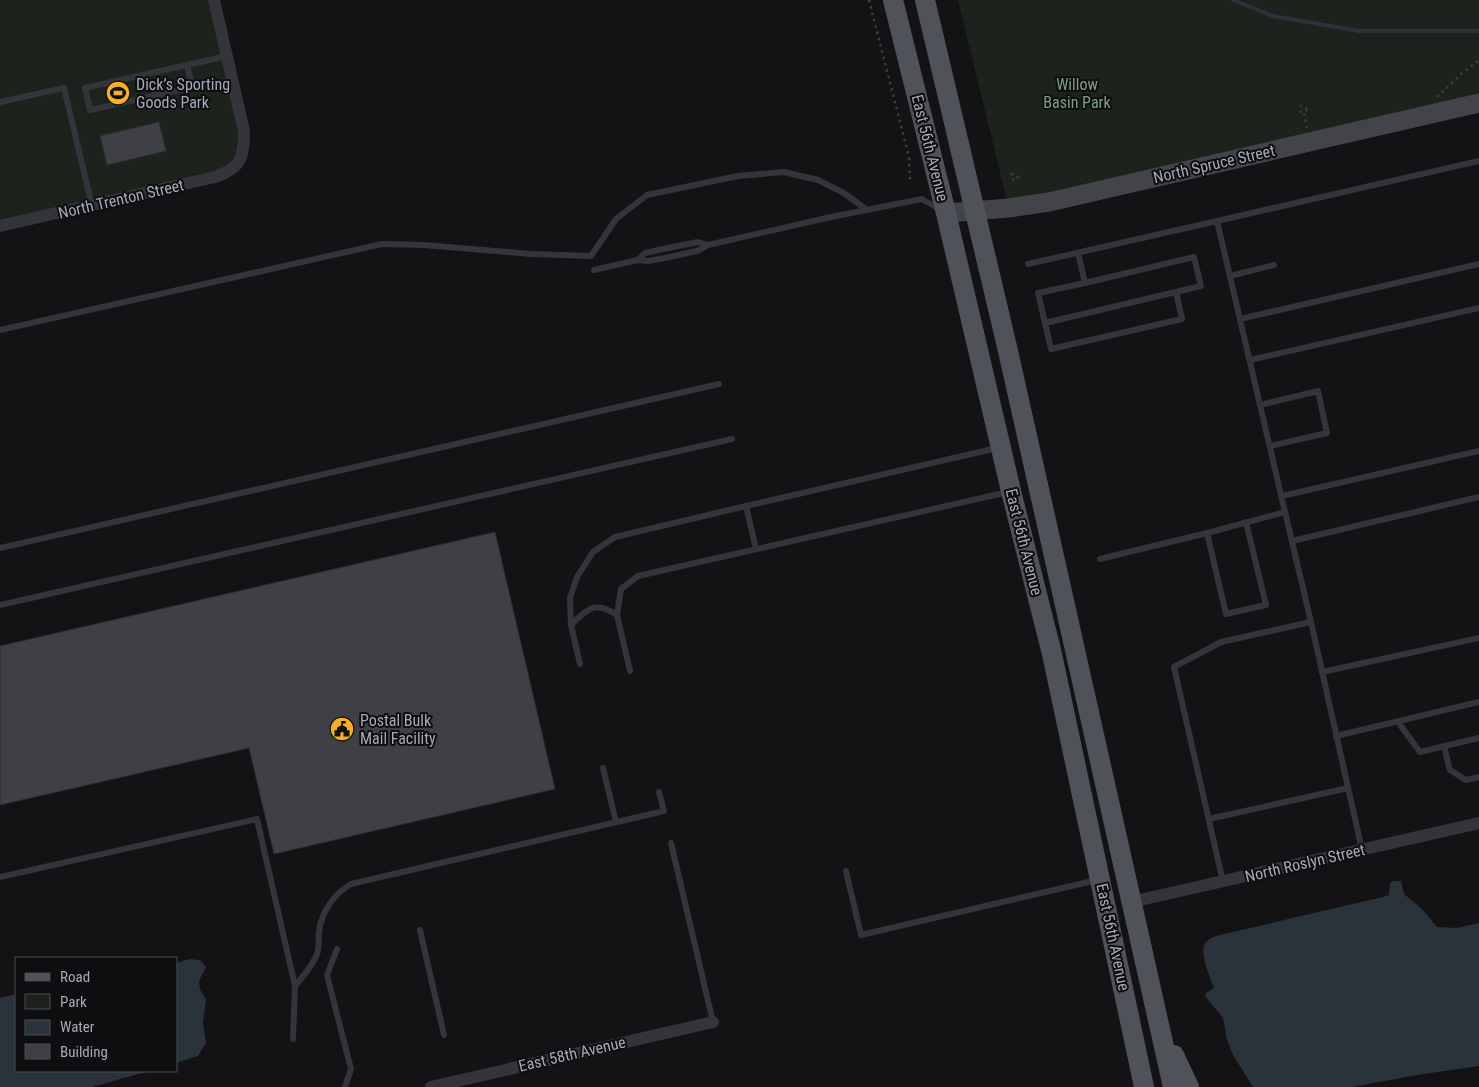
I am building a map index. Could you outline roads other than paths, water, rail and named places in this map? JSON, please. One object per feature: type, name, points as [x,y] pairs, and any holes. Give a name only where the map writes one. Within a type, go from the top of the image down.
[{"type":"main road","name":"East 56th Avenue","points":[[893,0],[1052,654],[1144,1087]]},
{"type":"main road","name":"East 56th Avenue","points":[[925,0],[976,211],[1173,1087]]},
{"type":"main road","points":[[1159,1026],[1189,1087]]},
{"type":"main road","points":[[1133,1033],[1134,1087]]},
{"type":"street","points":[[214,0],[227,56]]},
{"type":"street","name":"North Trenton Street","points":[[0,226],[215,178],[228,173],[238,164],[244,151],[244,131],[227,56]]},
{"type":"street","name":"North Spruce Street","points":[[946,213],[1010,208],[1049,202],[1479,103]]},
{"type":"street","name":"North Roslyn Street","points":[[1132,902],[1479,823]]},
{"type":"street","name":"East 58th Avenue","points":[[431,1087],[713,1022]]},
{"type":"lane","points":[[187,65],[192,87],[90,110],[85,88],[187,65],[227,56]]},
{"type":"lane","points":[[0,102],[64,88],[92,206]]},
{"type":"lane","points":[[1028,264],[1479,161]]},
{"type":"lane","points":[[0,330],[382,244],[591,256],[616,219],[647,195],[738,176],[784,172],[818,180],[844,193],[868,210]]},
{"type":"lane","points":[[594,270],[638,260],[648,262],[698,251],[708,245],[922,199],[946,213]]},
{"type":"lane","points":[[1217,221],[1286,512],[1362,850]]},
{"type":"lane","points":[[1078,253],[1085,283]]},
{"type":"lane","points":[[1045,323],[1201,286],[1194,257],[1038,294],[1051,350],[1182,319],[1176,292]]},
{"type":"lane","points":[[1240,319],[1479,264]]},
{"type":"lane","points":[[1230,276],[1274,265]]},
{"type":"lane","points":[[1250,360],[1479,308]]},
{"type":"lane","points":[[0,548],[720,384]]},
{"type":"lane","points":[[1260,405],[1318,391],[1327,433],[1270,446]]},
{"type":"lane","points":[[0,605],[732,439]]},
{"type":"lane","points":[[580,664],[571,624],[570,598],[577,577],[593,552],[616,537],[1001,448]]},
{"type":"lane","points":[[1282,496],[1479,451]]},
{"type":"lane","points":[[630,671],[617,615],[621,589],[638,576],[1011,491]]},
{"type":"lane","points":[[1292,541],[1479,496]]},
{"type":"lane","points":[[746,506],[756,549]]},
{"type":"lane","points":[[1100,559],[1286,512]]},
{"type":"lane","points":[[1207,532],[1226,614],[1266,605],[1246,522]]},
{"type":"lane","points":[[571,624],[588,609],[604,607],[617,615]]},
{"type":"lane","points":[[1223,882],[1174,667],[1221,642],[1311,622]]},
{"type":"lane","points":[[1322,672],[1479,638]]},
{"type":"lane","points":[[1336,736],[1479,702]]},
{"type":"lane","points":[[1398,722],[1420,752],[1479,738]]},
{"type":"lane","points":[[1444,746],[1450,770],[1466,780],[1479,777]]},
{"type":"lane","points":[[604,768],[616,822]]},
{"type":"lane","points":[[1209,819],[1348,788]]},
{"type":"lane","points":[[295,986],[314,963],[318,952],[319,929],[325,911],[334,896],[351,884],[664,811],[660,792]]},
{"type":"lane","points":[[0,877],[257,819],[295,986],[293,1040]]},
{"type":"lane","points":[[671,843],[713,1022]]},
{"type":"lane","points":[[846,871],[862,935],[1101,879]]},
{"type":"lane","points":[[420,930],[444,1035]]},
{"type":"lane","points":[[337,949],[327,975],[352,1069],[345,1087]]},
{"type":"water","points":[[1401,881],[1404,894],[1422,909],[1437,927],[1457,928],[1479,923],[1479,1066],[1352,1087],[1253,1087],[1233,1055],[1227,1040],[1223,1018],[1205,996],[1207,992],[1214,988],[1204,958],[1203,951],[1206,942],[1218,935],[1383,897],[1389,895],[1390,883]]},
{"type":"water","points":[[189,959],[200,960],[206,967],[199,981],[200,989],[206,1000],[203,1023],[206,1043],[198,1056],[178,1062],[178,962]]},
{"type":"water","points":[[15,994],[15,1072],[145,1072],[92,1087],[0,1087],[0,998]]},
{"type":"waterway","points":[[1233,0],[1273,16],[1359,31],[1479,31]]},
{"type":"place","name":"Dick’s Sporting Goods Park","points":[[118,93]]},
{"type":"place","name":"Postal Bulk Mail Facility","points":[[342,729]]},
{"type":"park label","name":"Willow Basin Park","points":[[1077,93]]}]
